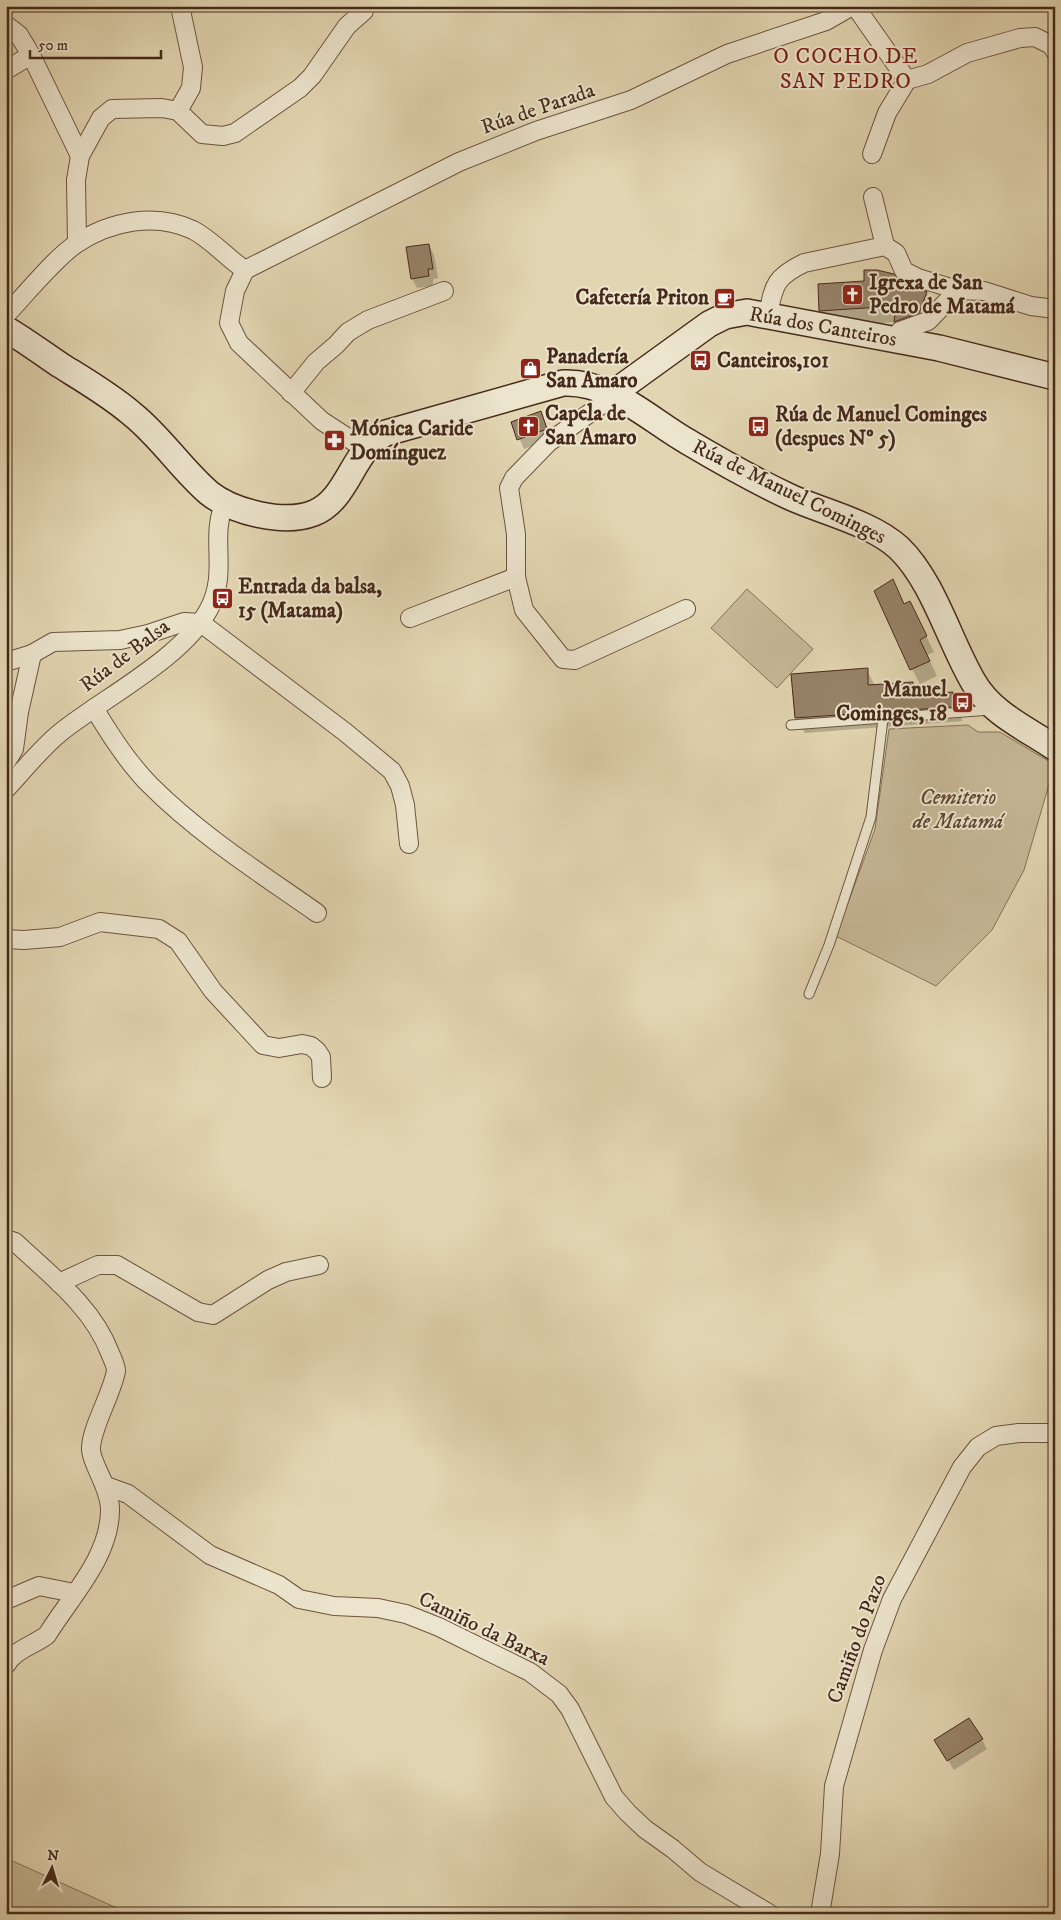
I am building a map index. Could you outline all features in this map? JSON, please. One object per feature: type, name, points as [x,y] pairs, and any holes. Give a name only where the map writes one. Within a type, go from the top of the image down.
[{"type":"street","points":[[178,111],[191,88],[193,67],[180,6]]},
{"type":"street","points":[[77,243],[76,180],[80,156],[101,118],[112,110],[162,108],[178,111],[202,134],[222,136],[236,132],[300,88],[312,76],[347,26],[364,11],[361,6]]},
{"type":"street","name":"Rúa de Parada","points":[[245,270],[459,162],[536,131],[613,108],[727,54],[810,27],[854,6],[907,80]]},
{"type":"street","points":[[6,25],[19,35],[31,55],[80,156]]},
{"type":"street","points":[[872,154],[887,113],[907,80],[928,74],[967,53],[1020,38],[1035,37],[1050,45],[1055,51]]},
{"type":"street","points":[[6,70],[31,55]]},
{"type":"street","points":[[873,197],[885,246]]},
{"type":"street","points":[[6,315],[77,243],[103,230],[142,220],[176,223],[194,231],[245,270],[233,297],[229,323],[239,343],[327,425],[365,449],[340,490],[322,509],[313,514],[288,518],[268,517],[226,502],[208,492],[134,414],[6,329]]},
{"type":"street","points":[[768,314],[773,287],[792,268],[804,263],[885,246],[896,252],[904,271],[909,275],[958,290],[974,289],[1031,306],[1055,309]]},
{"type":"street","points":[[897,340],[900,332],[928,321],[935,316],[958,290]]},
{"type":"street","points":[[292,393],[316,362],[348,332],[368,320],[444,291]]},
{"type":"street","name":"Rúa dos Canteiros","points":[[611,392],[619,389],[709,324],[725,316],[742,312],[768,314],[939,348],[1055,377]]},
{"type":"street","name":"Rúa de Manuel Cominges","points":[[365,449],[378,436],[386,433],[556,385],[582,383],[611,392],[688,442],[740,471],[790,497],[862,526],[897,546],[911,561],[926,587],[974,684],[996,710],[1055,748]]},
{"type":"street","points":[[611,392],[604,404],[549,442],[514,478],[509,488],[516,534],[516,577],[524,610],[563,659],[575,660],[686,609]]},
{"type":"street","name":"Rúa de Balsa","points":[[8,784],[60,733],[171,654],[201,623],[218,589],[220,568],[219,523],[226,502]]},
{"type":"street","points":[[410,618],[516,577]]},
{"type":"street","points":[[6,662],[32,654],[53,642],[120,640],[148,634],[184,622],[201,623],[345,732],[392,771],[400,786],[405,805],[409,844]]},
{"type":"street","points":[[6,762],[14,749],[32,654]]},
{"type":"street","points":[[94,708],[134,766],[166,800],[226,848],[317,913]]},
{"type":"street","points":[[6,939],[60,938],[100,922],[159,929],[178,941],[212,991],[263,1045],[279,1048],[302,1044],[317,1050],[321,1057],[322,1078]]},
{"type":"street","points":[[6,1239],[15,1242],[59,1283],[94,1320],[107,1344],[116,1368],[91,1451],[106,1486],[110,1507],[108,1530],[98,1558],[47,1634],[36,1644],[20,1651],[6,1665]]},
{"type":"street","points":[[59,1283],[98,1264],[117,1265],[198,1312],[213,1315],[268,1280],[286,1272],[319,1265]]},
{"type":"street","name":"Camiño do Pazo","points":[[820,1914],[830,1854],[834,1786],[873,1650],[892,1599],[962,1467],[978,1447],[996,1436],[1019,1433],[1055,1434]]},
{"type":"street","name":"Camiño da Barxa","points":[[106,1486],[128,1494],[210,1555],[279,1585],[299,1599],[334,1606],[378,1608],[406,1614],[439,1627],[530,1672],[559,1694],[570,1709],[614,1797],[628,1813],[645,1829],[673,1848],[700,1872],[770,1914]]},
{"type":"street","points":[[6,1600],[38,1586],[74,1593]]},
{"type":"lane","points":[[791,725],[996,710]]},
{"type":"lane","points":[[809,994],[829,945],[871,817],[883,719]]},
{"type":"green space","points":[[747,589],[813,649],[777,688],[711,628]]},
{"type":"green space","name":"Cemiterio de Matamá","points":[[968,725],[978,732],[1000,732],[1055,765],[1055,773],[1050,781],[1024,870],[992,930],[936,986],[836,936],[875,829],[889,729]]},
{"type":"green space","points":[[6,1858],[130,1914],[6,1914]]},
{"type":"building","points":[[429,244],[433,269],[428,269],[429,276],[411,279],[406,247]]},
{"type":"building","name":"Igrexa de San Pedro de Matamá","points":[[864,270],[877,270],[894,274],[899,280],[927,292],[919,313],[894,322],[896,306],[819,311],[818,284],[864,281]]},
{"type":"building","name":"Capela de San Amaro","points":[[541,411],[547,429],[517,440],[511,422]]},
{"type":"building","points":[[893,579],[904,604],[910,601],[927,636],[920,640],[930,661],[910,670],[874,591]]},
{"type":"building","points":[[868,668],[868,685],[913,682],[914,695],[953,692],[954,707],[795,718],[791,674]]},
{"type":"building","points":[[969,1718],[983,1739],[947,1761],[934,1740]]},
{"type":"place","name":"Igrexa de San Pedro de Matamá","points":[[853,295]]},
{"type":"place","name":"Cafetería Priton","points":[[725,298]]},
{"type":"place","name":"Canteiros,101","points":[[701,361]]},
{"type":"place","name":"Panadería San Amaro","points":[[530,369]]},
{"type":"place","name":"Capela de San Amaro","points":[[529,426]]},
{"type":"place","name":"Rúa de Manuel Cominges (despues Nº 5)","points":[[759,427]]},
{"type":"place","name":"Mónica Caride Domínguez","points":[[334,441]]},
{"type":"place","name":"Entrada da balsa, 15 (Matama)","points":[[222,599]]},
{"type":"place","name":"Manuel Cominges, 18","points":[[963,702]]},
{"type":"district","name":"O COCHO DE SAN PEDRO","points":[[846,68]]}]
